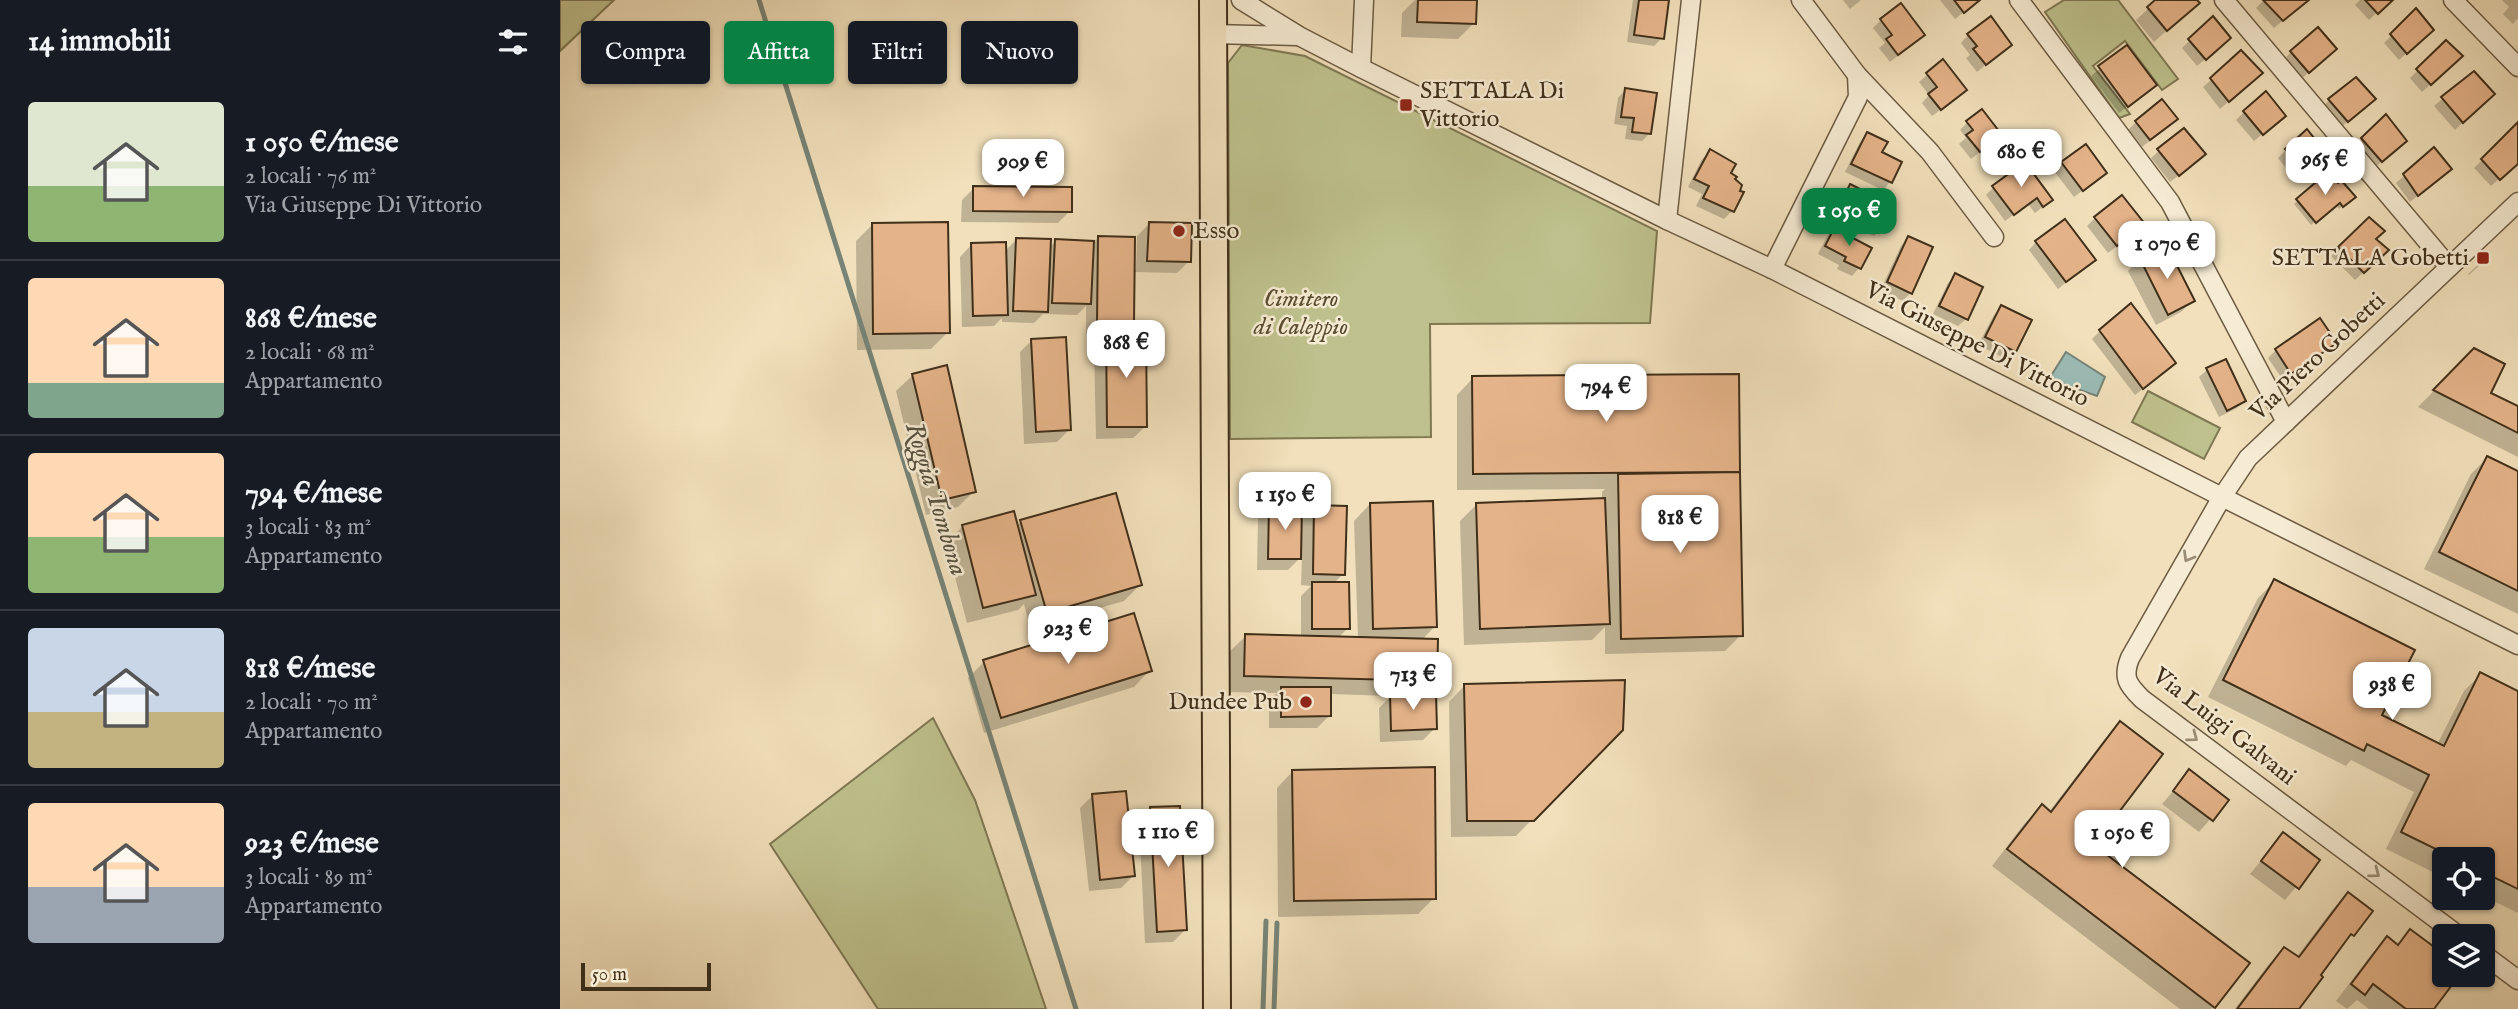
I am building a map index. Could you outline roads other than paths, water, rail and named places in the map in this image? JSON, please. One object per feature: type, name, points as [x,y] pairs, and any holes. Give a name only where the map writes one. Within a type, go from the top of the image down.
[{"type":"main road","points":[[1213,0],[1217,1009]]},
{"type":"street","name":"Via Giuseppe Di Vittorio","points":[[1241,0],[1299,36],[1361,68],[1667,220],[1772,268],[2222,498],[2518,645]]},
{"type":"street","points":[[1361,68],[1364,0]]},
{"type":"street","points":[[1667,220],[1691,0]]},
{"type":"street","points":[[1801,0],[1857,75],[1930,152],[1994,237]]},
{"type":"street","points":[[2019,0],[2170,202],[2286,422]]},
{"type":"street","points":[[2224,0],[2449,267]]},
{"type":"street","points":[[2453,0],[2518,67]]},
{"type":"street","name":"Via Giuseppe Di Vittorio","points":[[1213,34],[1299,36]]},
{"type":"street","points":[[1772,268],[1858,97],[1857,75]]},
{"type":"street","name":"Via Piero Gobetti","points":[[2222,498],[2248,458],[2518,202]]},
{"type":"street","name":"Via Luigi Galvani","points":[[2222,498],[2130,658],[2125,670],[2127,680],[2142,699],[2443,924]]},
{"type":"street","points":[[2495,963],[2518,980]]},
{"type":"water","points":[[2066,352],[2105,377],[2097,396],[2049,379]]},
{"type":"waterway","name":"Roggia Tombona","points":[[759,0],[1076,1009]]},
{"type":"waterway","points":[[1263,1009],[1266,921]]},
{"type":"waterway","points":[[1274,1009],[1277,923]]},
{"type":"place","name":"SETTALA Di Vittorio","points":[[1406,105]]},
{"type":"place","name":"Esso","points":[[1179,231]]},
{"type":"place","name":"SETTALA Gobetti","points":[[2483,258]]},
{"type":"place","name":"Dundee Pub","points":[[1306,702]]},
{"type":"park label","name":"Cimitero di Caleppio","points":[[1301,313]]}]
